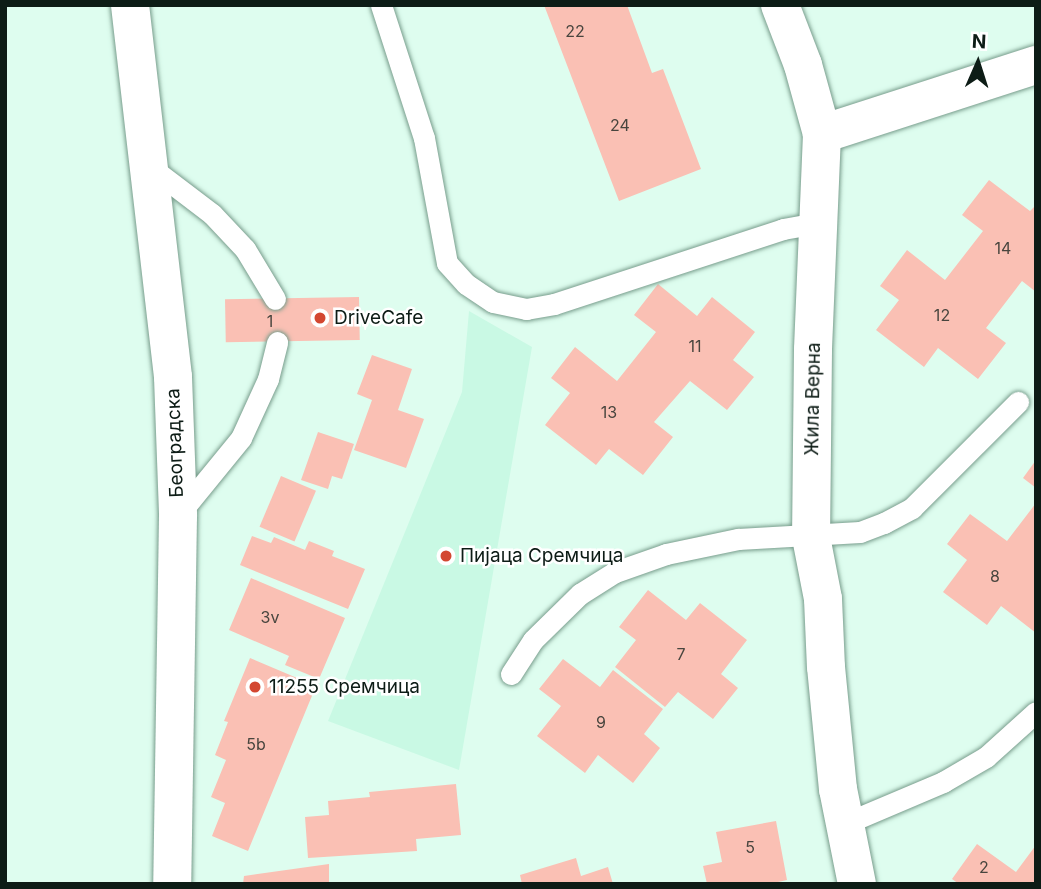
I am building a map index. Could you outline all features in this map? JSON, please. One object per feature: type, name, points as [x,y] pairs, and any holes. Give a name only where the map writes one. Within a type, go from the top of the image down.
[{"type":"street","name":"Београдска","points":[[130,5],[173,377],[178,516],[172,884]]},
{"type":"street","name":"Жила Верна","points":[[780,5],[803,65],[822,134],[817,223],[811,537],[823,598],[833,748],[856,884]]},
{"type":"street","points":[[822,134],[1036,65]]},
{"type":"lane","points":[[381,5],[424,138],[447,263],[466,285],[493,302],[526,309],[555,304],[783,229],[817,223]]},
{"type":"lane","points":[[149,166],[212,214],[229,231],[245,249],[275,299]]},
{"type":"lane","points":[[178,516],[241,438],[268,379],[277,342]]},
{"type":"lane","points":[[511,674],[533,640],[552,621],[580,594],[615,572],[666,554],[738,539],[811,537],[860,532],[912,508],[1018,401]]},
{"type":"lane","points":[[845,824],[931,788],[985,757],[1036,712]]},
{"type":"shaded area","name":"Пијаца Сремчица","points":[[469,311],[532,347],[459,770],[328,721],[462,392]]},
{"type":"building","points":[[544,5],[627,5],[652,73],[663,69],[701,169],[619,201]]},
{"type":"building","points":[[989,180],[1030,211],[1036,205],[1036,292],[1022,281],[986,328],[1006,343],[978,379],[938,348],[924,367],[876,330],[899,300],[880,286],[907,250],[945,280],[983,231],[962,215]]},
{"type":"building","points":[[658,284],[697,316],[712,297],[755,332],[733,360],[754,377],[727,410],[690,381],[654,422],[673,437],[643,475],[609,449],[596,465],[545,425],[570,393],[551,378],[575,347],[617,381],[656,332],[634,315]]},
{"type":"building","points":[[359,297],[360,340],[226,342],[225,299]]},
{"type":"building","points":[[372,355],[412,369],[398,410],[424,419],[406,468],[354,450],[372,400],[357,394]]},
{"type":"building","points":[[318,432],[354,444],[342,479],[332,476],[328,489],[301,480]]},
{"type":"building","points":[[1036,460],[1036,488],[1023,478]]},
{"type":"building","points":[[281,476],[316,491],[294,541],[260,527]]},
{"type":"building","points":[[1036,503],[1036,633],[1001,606],[987,625],[943,592],[967,560],[947,544],[970,514],[1007,541]]},
{"type":"building","points":[[252,536],[271,543],[274,537],[305,550],[309,541],[334,551],[332,556],[365,569],[348,609],[240,565]]},
{"type":"building","points":[[251,578],[345,618],[319,679],[285,665],[289,656],[229,630]]},
{"type":"building","points":[[648,590],[686,620],[700,603],[747,640],[721,674],[738,688],[713,719],[678,692],[665,707],[615,667],[636,640],[619,627]]},
{"type":"building","points":[[250,658],[316,686],[248,851],[212,836],[225,803],[211,797],[226,760],[215,755],[228,722],[224,721]]},
{"type":"building","points":[[563,659],[600,687],[613,670],[663,709],[644,734],[660,748],[633,783],[598,755],[585,773],[537,736],[561,706],[539,689]]},
{"type":"building","points":[[456,784],[461,835],[416,839],[417,851],[308,858],[305,817],[329,815],[328,801],[370,797],[369,792]]},
{"type":"building","points":[[776,821],[787,880],[769,884],[707,884],[703,866],[722,862],[716,832]]},
{"type":"building","points":[[977,844],[1016,872],[1036,845],[1036,884],[959,884],[952,879]]},
{"type":"building","points":[[576,858],[581,876],[608,867],[613,884],[522,884],[520,875]]},
{"type":"building","points":[[329,864],[329,884],[243,884],[244,876]]},
{"type":"place","name":"DriveCafe","points":[[320,318]]},
{"type":"place","name":"Пијаца Сремчица","points":[[446,556]]},
{"type":"place","name":"11255 Сремчица","points":[[255,687]]}]
